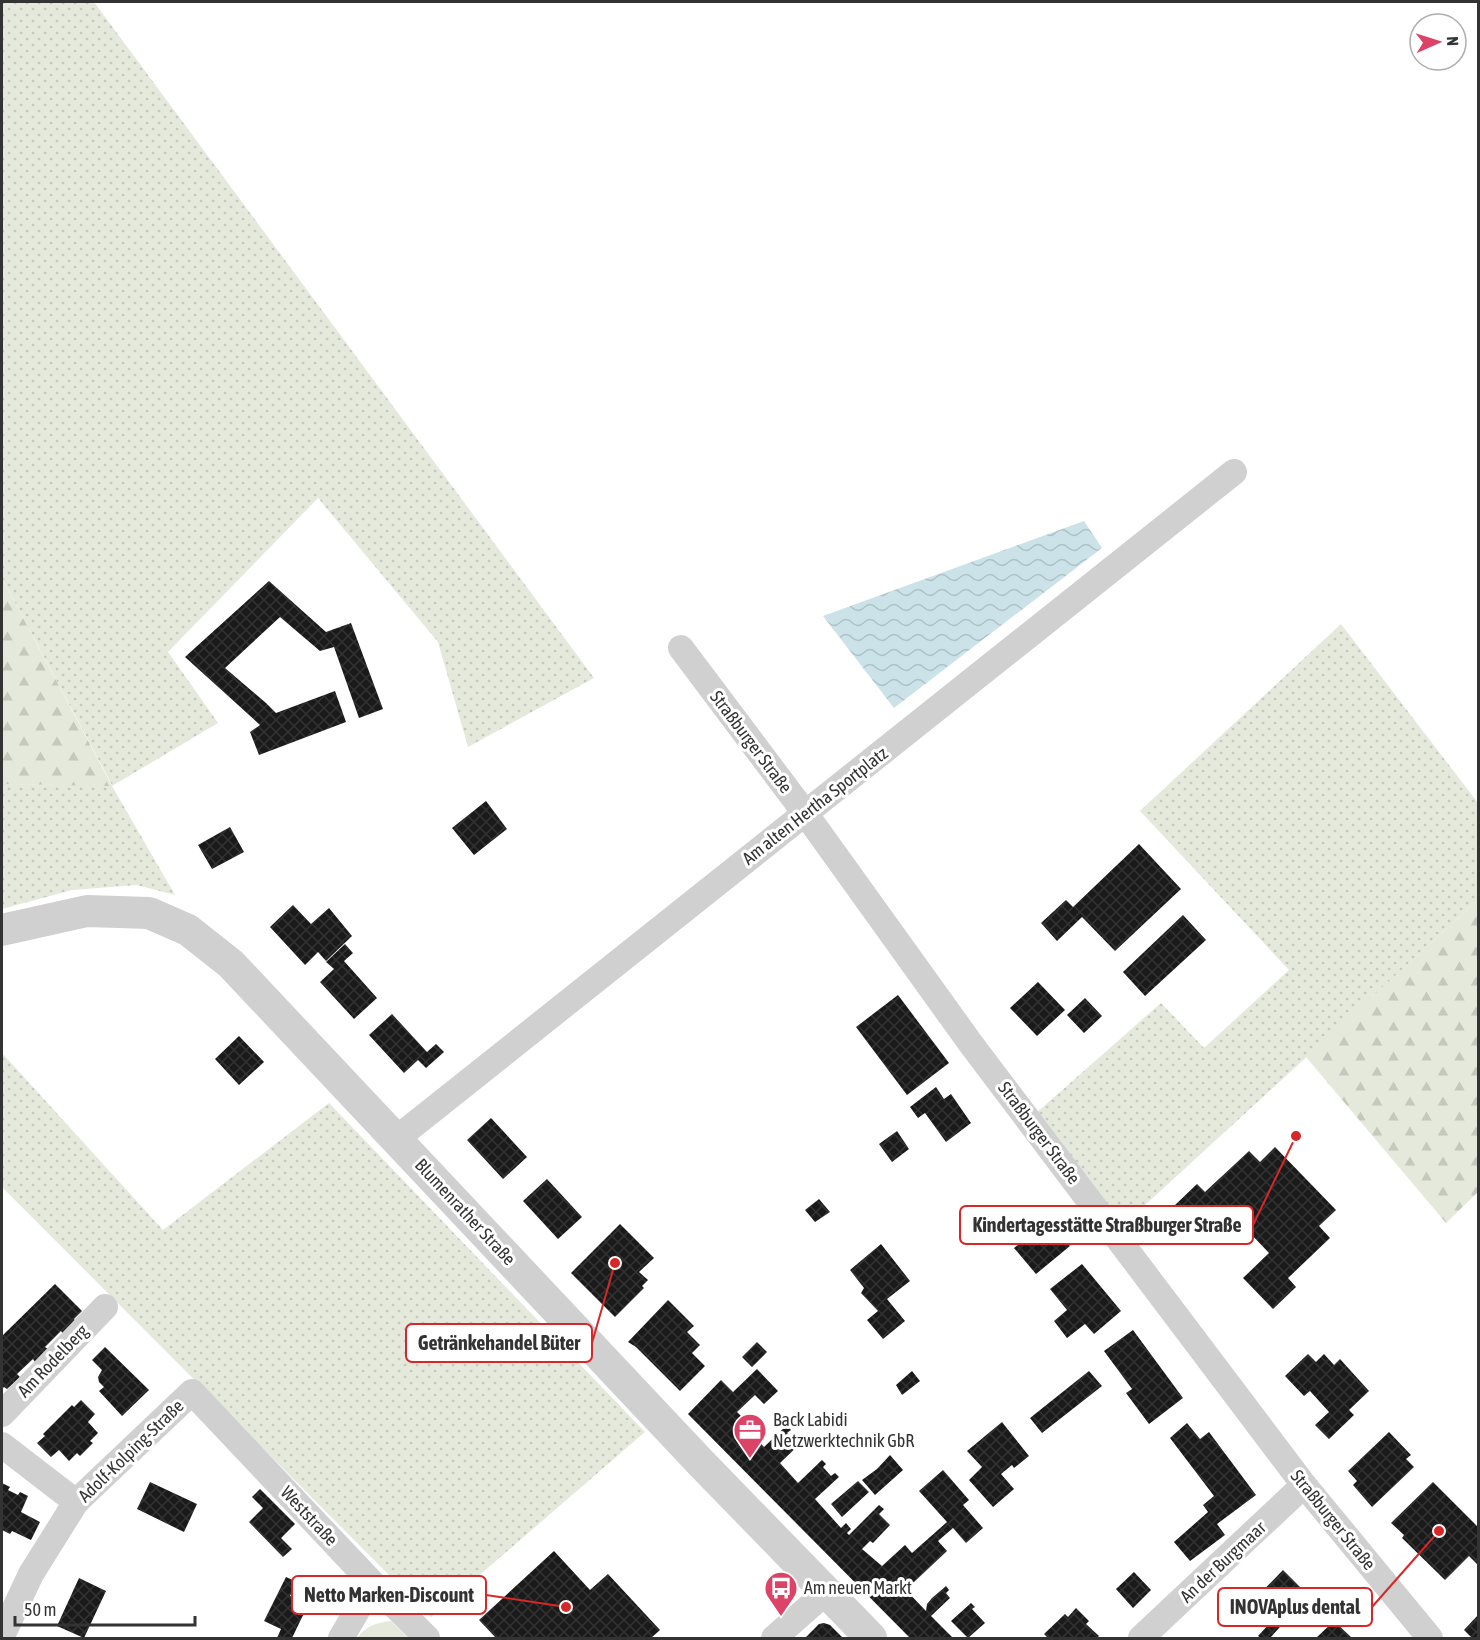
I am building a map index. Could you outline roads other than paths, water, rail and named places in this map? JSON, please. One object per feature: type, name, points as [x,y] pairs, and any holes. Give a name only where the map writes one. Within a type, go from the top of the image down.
[{"type":"street","name":"Am alten Hertha Sportplatz","points":[[396,1139],[1234,472]]},
{"type":"street","name":"Straßburger Straße","points":[[681,648],[805,813],[971,1044],[1304,1485],[1430,1638]]},
{"type":"street","name":"Blumenrather Straße","points":[[2,930],[87,911],[149,913],[188,930],[231,964],[825,1593],[871,1638]]},
{"type":"street","name":"Am Rodelberg","points":[[2,1414],[105,1307]]},
{"type":"street","name":"Adolf-Kolping-Straße","points":[[2,1636],[31,1574],[76,1502],[192,1392]]},
{"type":"street","name":"Weststraße","points":[[192,1392],[376,1587],[428,1638]]},
{"type":"street","points":[[2,1445],[76,1502]]},
{"type":"street","name":"An der Burgmaar","points":[[1141,1638],[1304,1485]]},
{"type":"street","points":[[341,1638],[361,1604],[376,1587]]},
{"type":"street","points":[[774,1638],[825,1593]]},
{"type":"water","points":[[1084,521],[1102,548],[894,708],[823,616]]},
{"type":"place","name":"Kindertagesstätte Straßburger Straße","points":[[1296,1136]]},
{"type":"place","name":"Getränkehandel Büter","points":[[615,1263]]},
{"type":"place","name":"Back Labidi Netzwerktechnik GbR","points":[[750,1459]]},
{"type":"place","name":"INOVAplus dental","points":[[1439,1531]]},
{"type":"place","name":"Netto Marken-Discount","points":[[566,1607]]},
{"type":"place","name":"Am neuen Markt","points":[[781,1617]]}]
